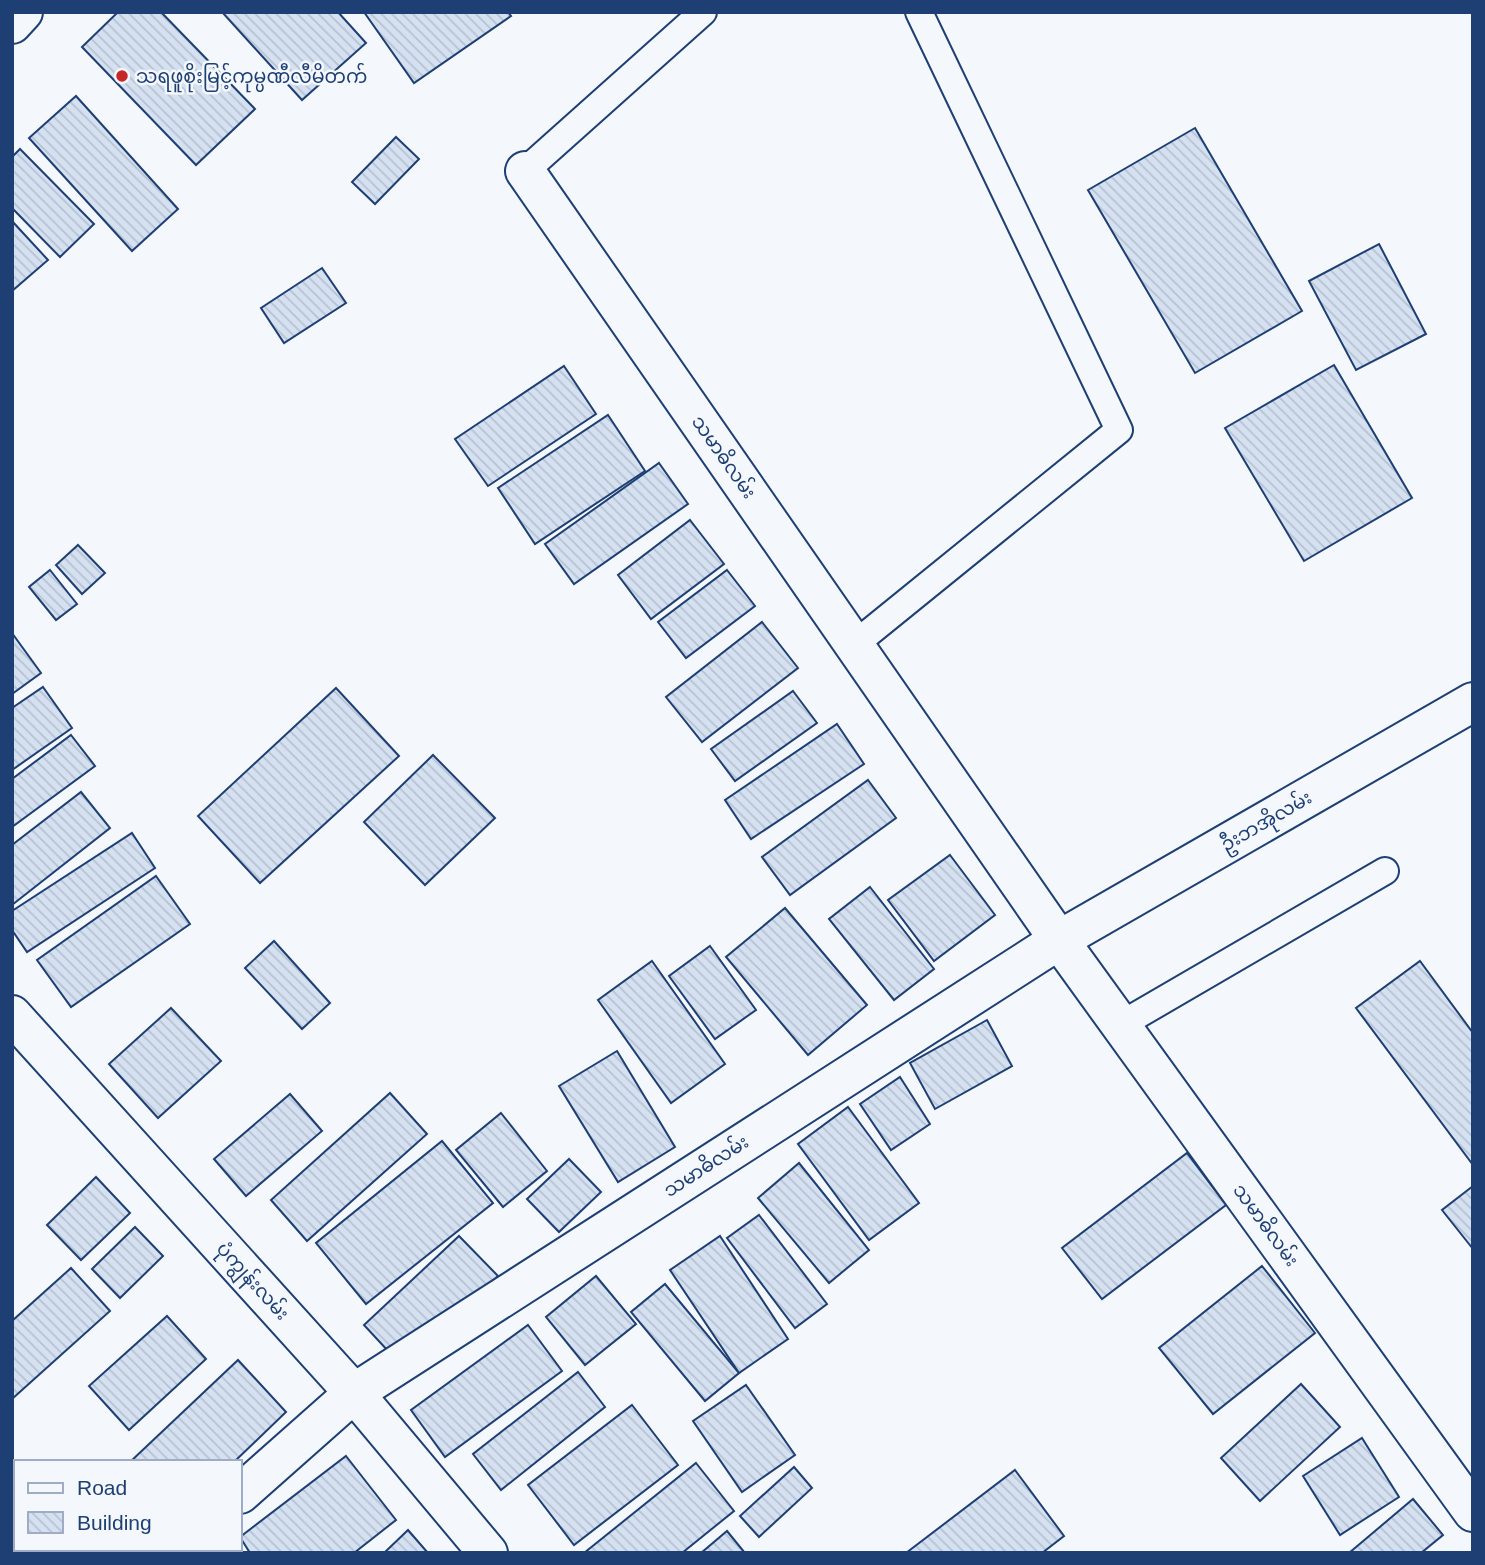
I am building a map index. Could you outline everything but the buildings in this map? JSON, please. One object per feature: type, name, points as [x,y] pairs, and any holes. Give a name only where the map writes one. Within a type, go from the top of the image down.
[{"type":"street","points":[[12,24],[23,12]]},
{"type":"street","name":"သမာဓိလမ်း","points":[[525,171],[1059,940],[1473,1512]]},
{"type":"street","name":"ဦးဘအိုလမ်း","points":[[1059,940],[1473,702]]},
{"type":"street","name":"သမာဓိလမ်း","points":[[242,1492],[354,1393],[1059,940]]},
{"type":"street","name":"ပုံကျွန်းလမ်း","points":[[12,1015],[354,1393],[488,1553]]},
{"type":"lane","name":"သမာဓိလမ်း","points":[[525,171],[703,12]]},
{"type":"lane","points":[[855,644],[1119,430],[919,12]]},
{"type":"lane","points":[[1122,1024],[1385,871]]},
{"type":"place","name":"သရဖူစိုးမြင့်ကုမ္ပဏီလီမိတက်","points":[[122,76]]}]
